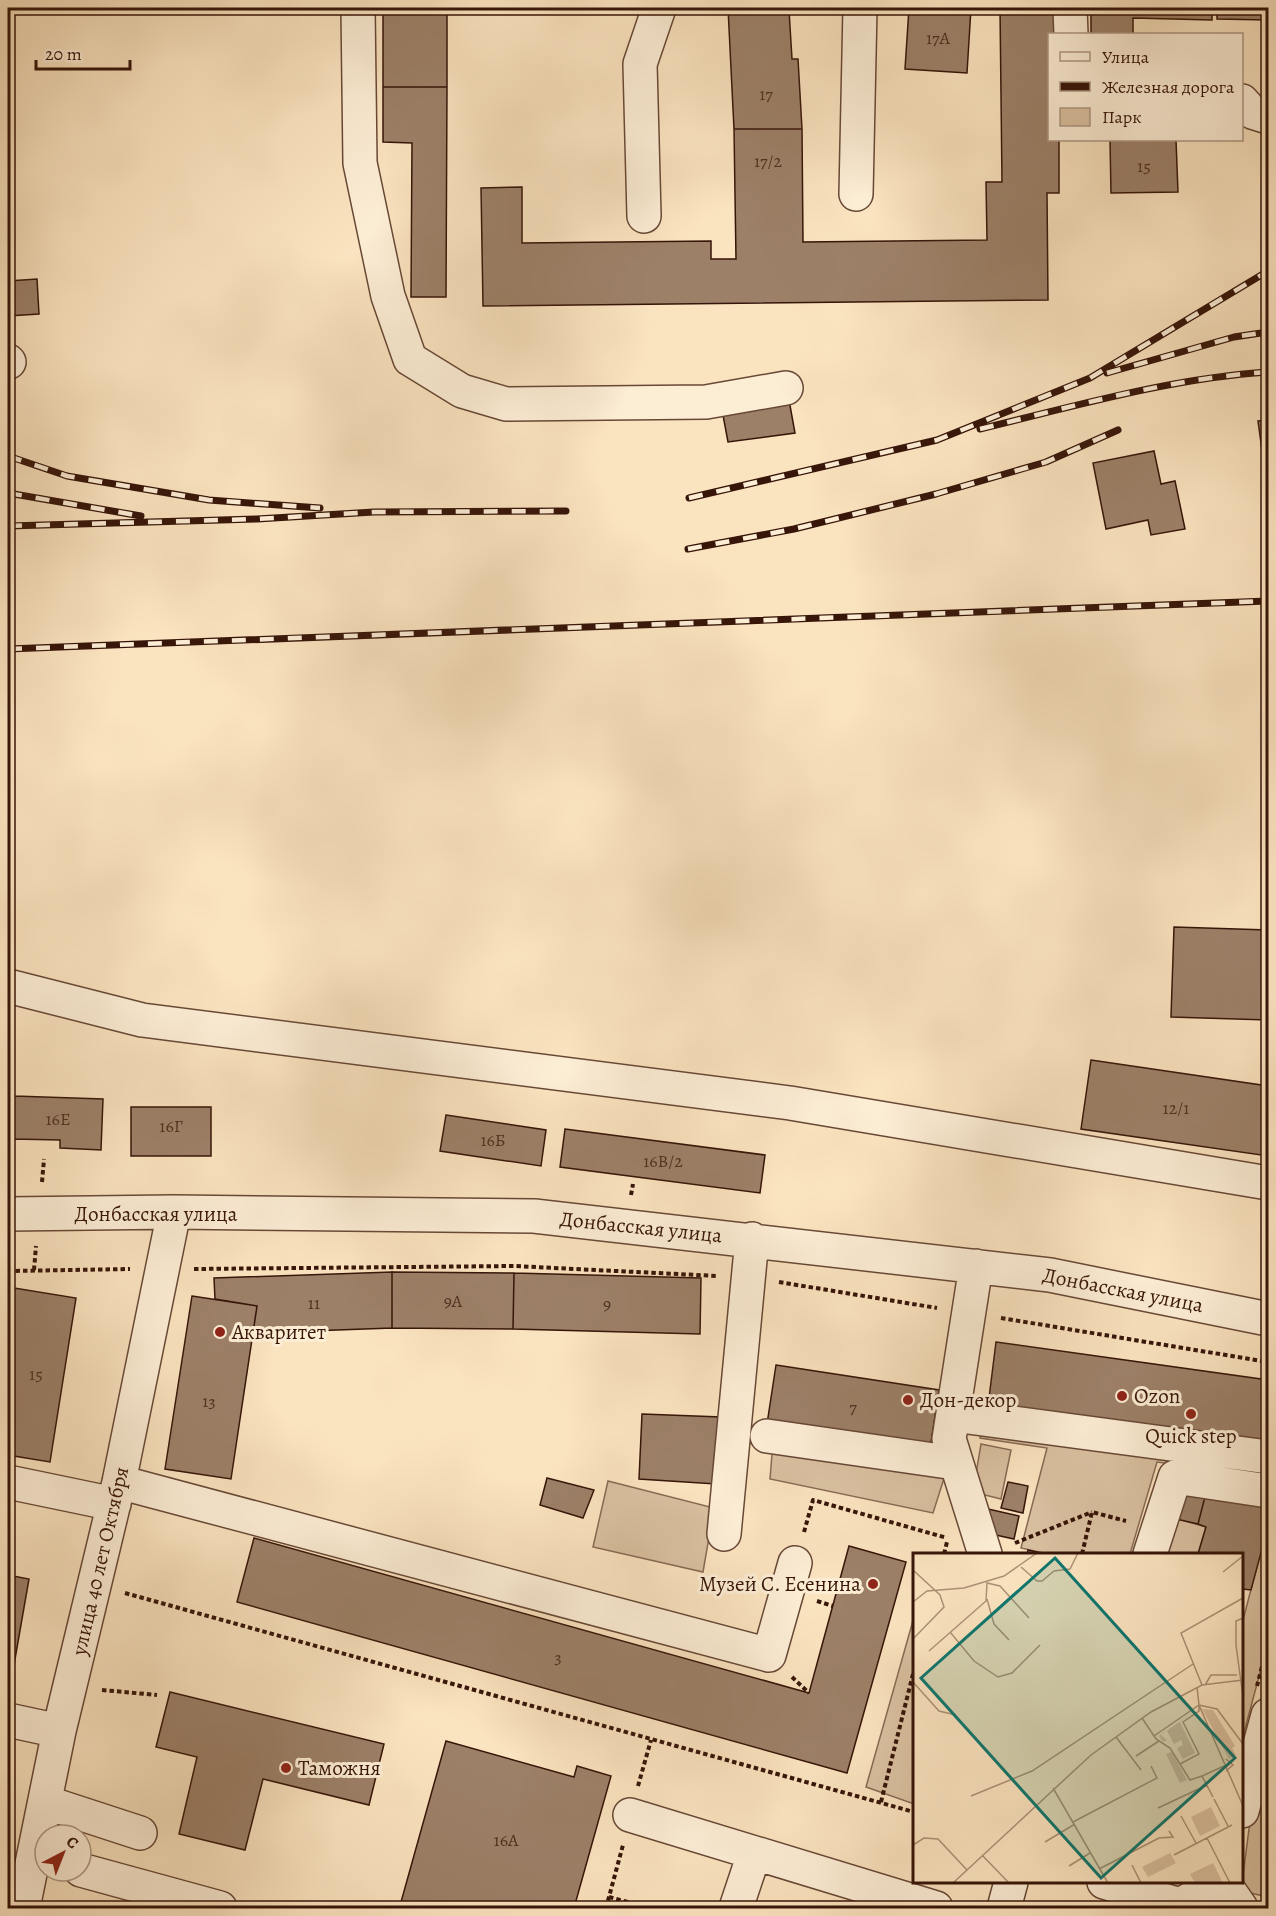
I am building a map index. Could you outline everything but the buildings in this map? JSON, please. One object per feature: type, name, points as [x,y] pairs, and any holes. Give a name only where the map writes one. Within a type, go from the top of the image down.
[{"type":"street","points":[[358,8],[360,163],[388,296],[410,359],[462,391],[506,404],[706,402],[786,388]]},
{"type":"street","points":[[644,216],[640,64],[659,8]]},
{"type":"street","points":[[856,194],[860,8]]},
{"type":"street","points":[[1070,8],[1071,33]]},
{"type":"street","points":[[1243,101],[1251,112],[1269,117]]},
{"type":"street","points":[[8,987],[142,1020],[790,1103],[1269,1183]]},
{"type":"street","name":"Донбасская улица","points":[[8,1214],[174,1212],[534,1216],[752,1239],[1050,1275],[1269,1318]]},
{"type":"street","name":"улица 40 лет Октября","points":[[43,1823],[59,1731],[116,1493],[174,1212]]},
{"type":"street","points":[[724,1534],[752,1239]]},
{"type":"street","points":[[976,1266],[949,1439],[983,1548]]},
{"type":"street","points":[[953,1415],[1269,1457]]},
{"type":"street","points":[[767,1436],[955,1463]]},
{"type":"street","points":[[1153,1541],[1174,1477],[1269,1491]]},
{"type":"street","points":[[8,1482],[116,1493],[769,1654],[795,1563]]},
{"type":"street","points":[[1243,1807],[1269,1715]]},
{"type":"street","points":[[8,1720],[59,1731]]},
{"type":"street","points":[[45,1802],[140,1833]]},
{"type":"street","points":[[630,1815],[936,1908]]},
{"type":"street","points":[[736,1908],[753,1854]]},
{"type":"street","points":[[93,1873],[220,1908]]},
{"type":"street","name":"улица 40 лет Октября","points":[[23,1908],[33,1877]]},
{"type":"street","points":[[1004,1908],[1010,1883]]},
{"type":"street","points":[[1111,1883],[1167,1898],[1216,1883]]},
{"type":"street","points":[[1223,1883],[1241,1908]]},
{"type":"path","points":[[8,1271],[514,1266],[748,1277],[1269,1362]]},
{"type":"path","points":[[795,1563],[813,1500],[983,1548],[1092,1512],[1153,1541]]},
{"type":"path","points":[[1082,1553],[1092,1512]]},
{"type":"path","points":[[95,1584],[913,1811]]},
{"type":"path","points":[[881,1802],[913,1678]]},
{"type":"path","points":[[72,1684],[110,1691],[157,1695]]},
{"type":"path","points":[[609,1897],[650,1908]]},
{"type":"green space","points":[[982,1425],[1268,1463],[1268,1477],[1157,1462],[1130,1553],[1044,1553],[1021,1548],[1047,1448],[980,1438]]},
{"type":"green space","points":[[773,1442],[947,1469],[933,1513],[770,1479]]},
{"type":"green space","points":[[981,1444],[1011,1450],[1001,1499],[973,1492]]},
{"type":"green space","points":[[608,1481],[714,1508],[703,1572],[593,1547]]},
{"type":"green space","points":[[1161,1514],[1206,1527],[1198,1553],[1150,1553]]},
{"type":"green space","points":[[1268,1524],[1268,1643],[1243,1736],[1243,1620]]},
{"type":"green space","points":[[913,1621],[913,1804],[866,1787]]},
{"type":"green space","points":[[1268,1757],[1268,1897],[1241,1891],[1249,1829]]},
{"type":"railway","points":[[689,498],[937,440],[1090,378],[1268,271]]},
{"type":"railway","points":[[1107,373],[1234,337],[1268,332]]},
{"type":"railway","points":[[980,429],[1160,387],[1196,380],[1268,372]]},
{"type":"railway","points":[[688,549],[794,529],[936,494],[1046,462],[1118,430]]},
{"type":"railway","points":[[8,456],[67,476],[209,500],[320,508]]},
{"type":"railway","points":[[8,493],[141,516]]},
{"type":"railway","points":[[8,526],[257,519],[374,512],[566,511]]},
{"type":"railway","points":[[8,649],[1268,601]]},
{"type":"place","name":"Акваритет","points":[[220,1332]]},
{"type":"place","name":"Ozon","points":[[1122,1396]]},
{"type":"place","name":"Дон-декор","points":[[908,1400]]},
{"type":"place","name":"Quick step","points":[[1191,1414]]},
{"type":"place","name":"Музей С. Есенина","points":[[873,1584]]},
{"type":"place","name":"Таможня","points":[[286,1768]]}]
